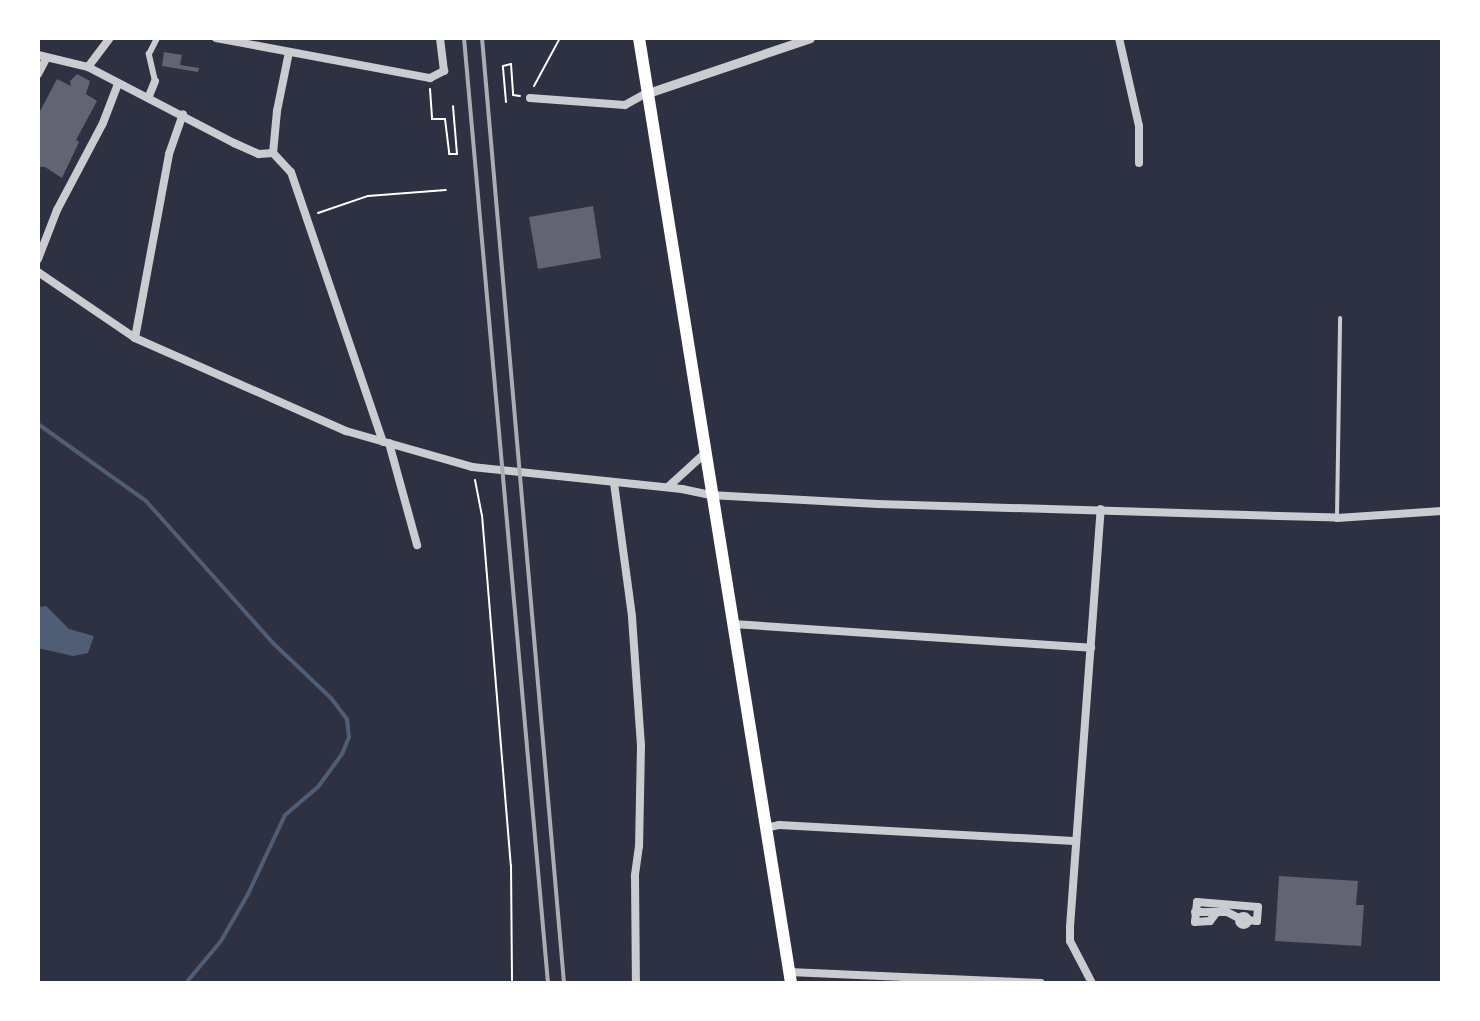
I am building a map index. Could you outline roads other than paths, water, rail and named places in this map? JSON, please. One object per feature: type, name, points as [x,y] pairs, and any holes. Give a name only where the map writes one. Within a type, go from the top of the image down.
[{"type":"main road","points":[[639,38],[645,94],[790,978]]},
{"type":"street","points":[[88,67],[110,38]]},
{"type":"street","points":[[149,96],[155,81],[149,54],[157,38]]},
{"type":"street","points":[[216,38],[430,78],[444,71],[440,38]]},
{"type":"street","points":[[530,98],[625,105],[645,94],[810,38]]},
{"type":"street","points":[[1119,38],[1139,126],[1139,163]]},
{"type":"street","points":[[289,52],[277,111],[273,153],[291,172],[386,442],[417,545]]},
{"type":"street","points":[[38,74],[42,57],[88,67],[259,154],[273,153]]},
{"type":"street","points":[[38,259],[57,210],[103,123],[118,84]]},
{"type":"street","points":[[135,338],[169,154],[183,114]]},
{"type":"street","points":[[38,272],[135,338],[346,431],[472,467],[710,495],[1337,518],[1442,511]]},
{"type":"street","points":[[667,488],[703,455]]},
{"type":"street","points":[[614,483],[632,617],[641,745],[635,876],[636,983]]},
{"type":"street","points":[[1092,983],[1070,941],[1074,841],[1101,509]]},
{"type":"street","points":[[733,624],[1091,648]]},
{"type":"street","points":[[765,828],[779,825],[1074,841]]},
{"type":"street","points":[[1227,908],[1201,916],[1205,902],[1227,908],[1243,918],[1257,921],[1259,910],[1245,904],[1227,908]]},
{"type":"street","points":[[1243,918],[1245,904]]},
{"type":"street","points":[[790,978],[1041,983]]},
{"type":"lane","points":[[271,49],[275,38]]},
{"type":"lane","points":[[1337,518],[1340,318]]},
{"type":"water","points":[[46,606],[69,629],[94,636],[88,653],[73,656],[38,648],[38,607]]},
{"type":"waterway","points":[[38,424],[146,501],[274,644],[331,698],[347,719],[349,737],[342,754],[319,786],[285,815],[248,894],[221,941],[186,983]]},
{"type":"railway","points":[[464,38],[548,983]]},
{"type":"railway","points":[[482,38],[564,983]]}]
